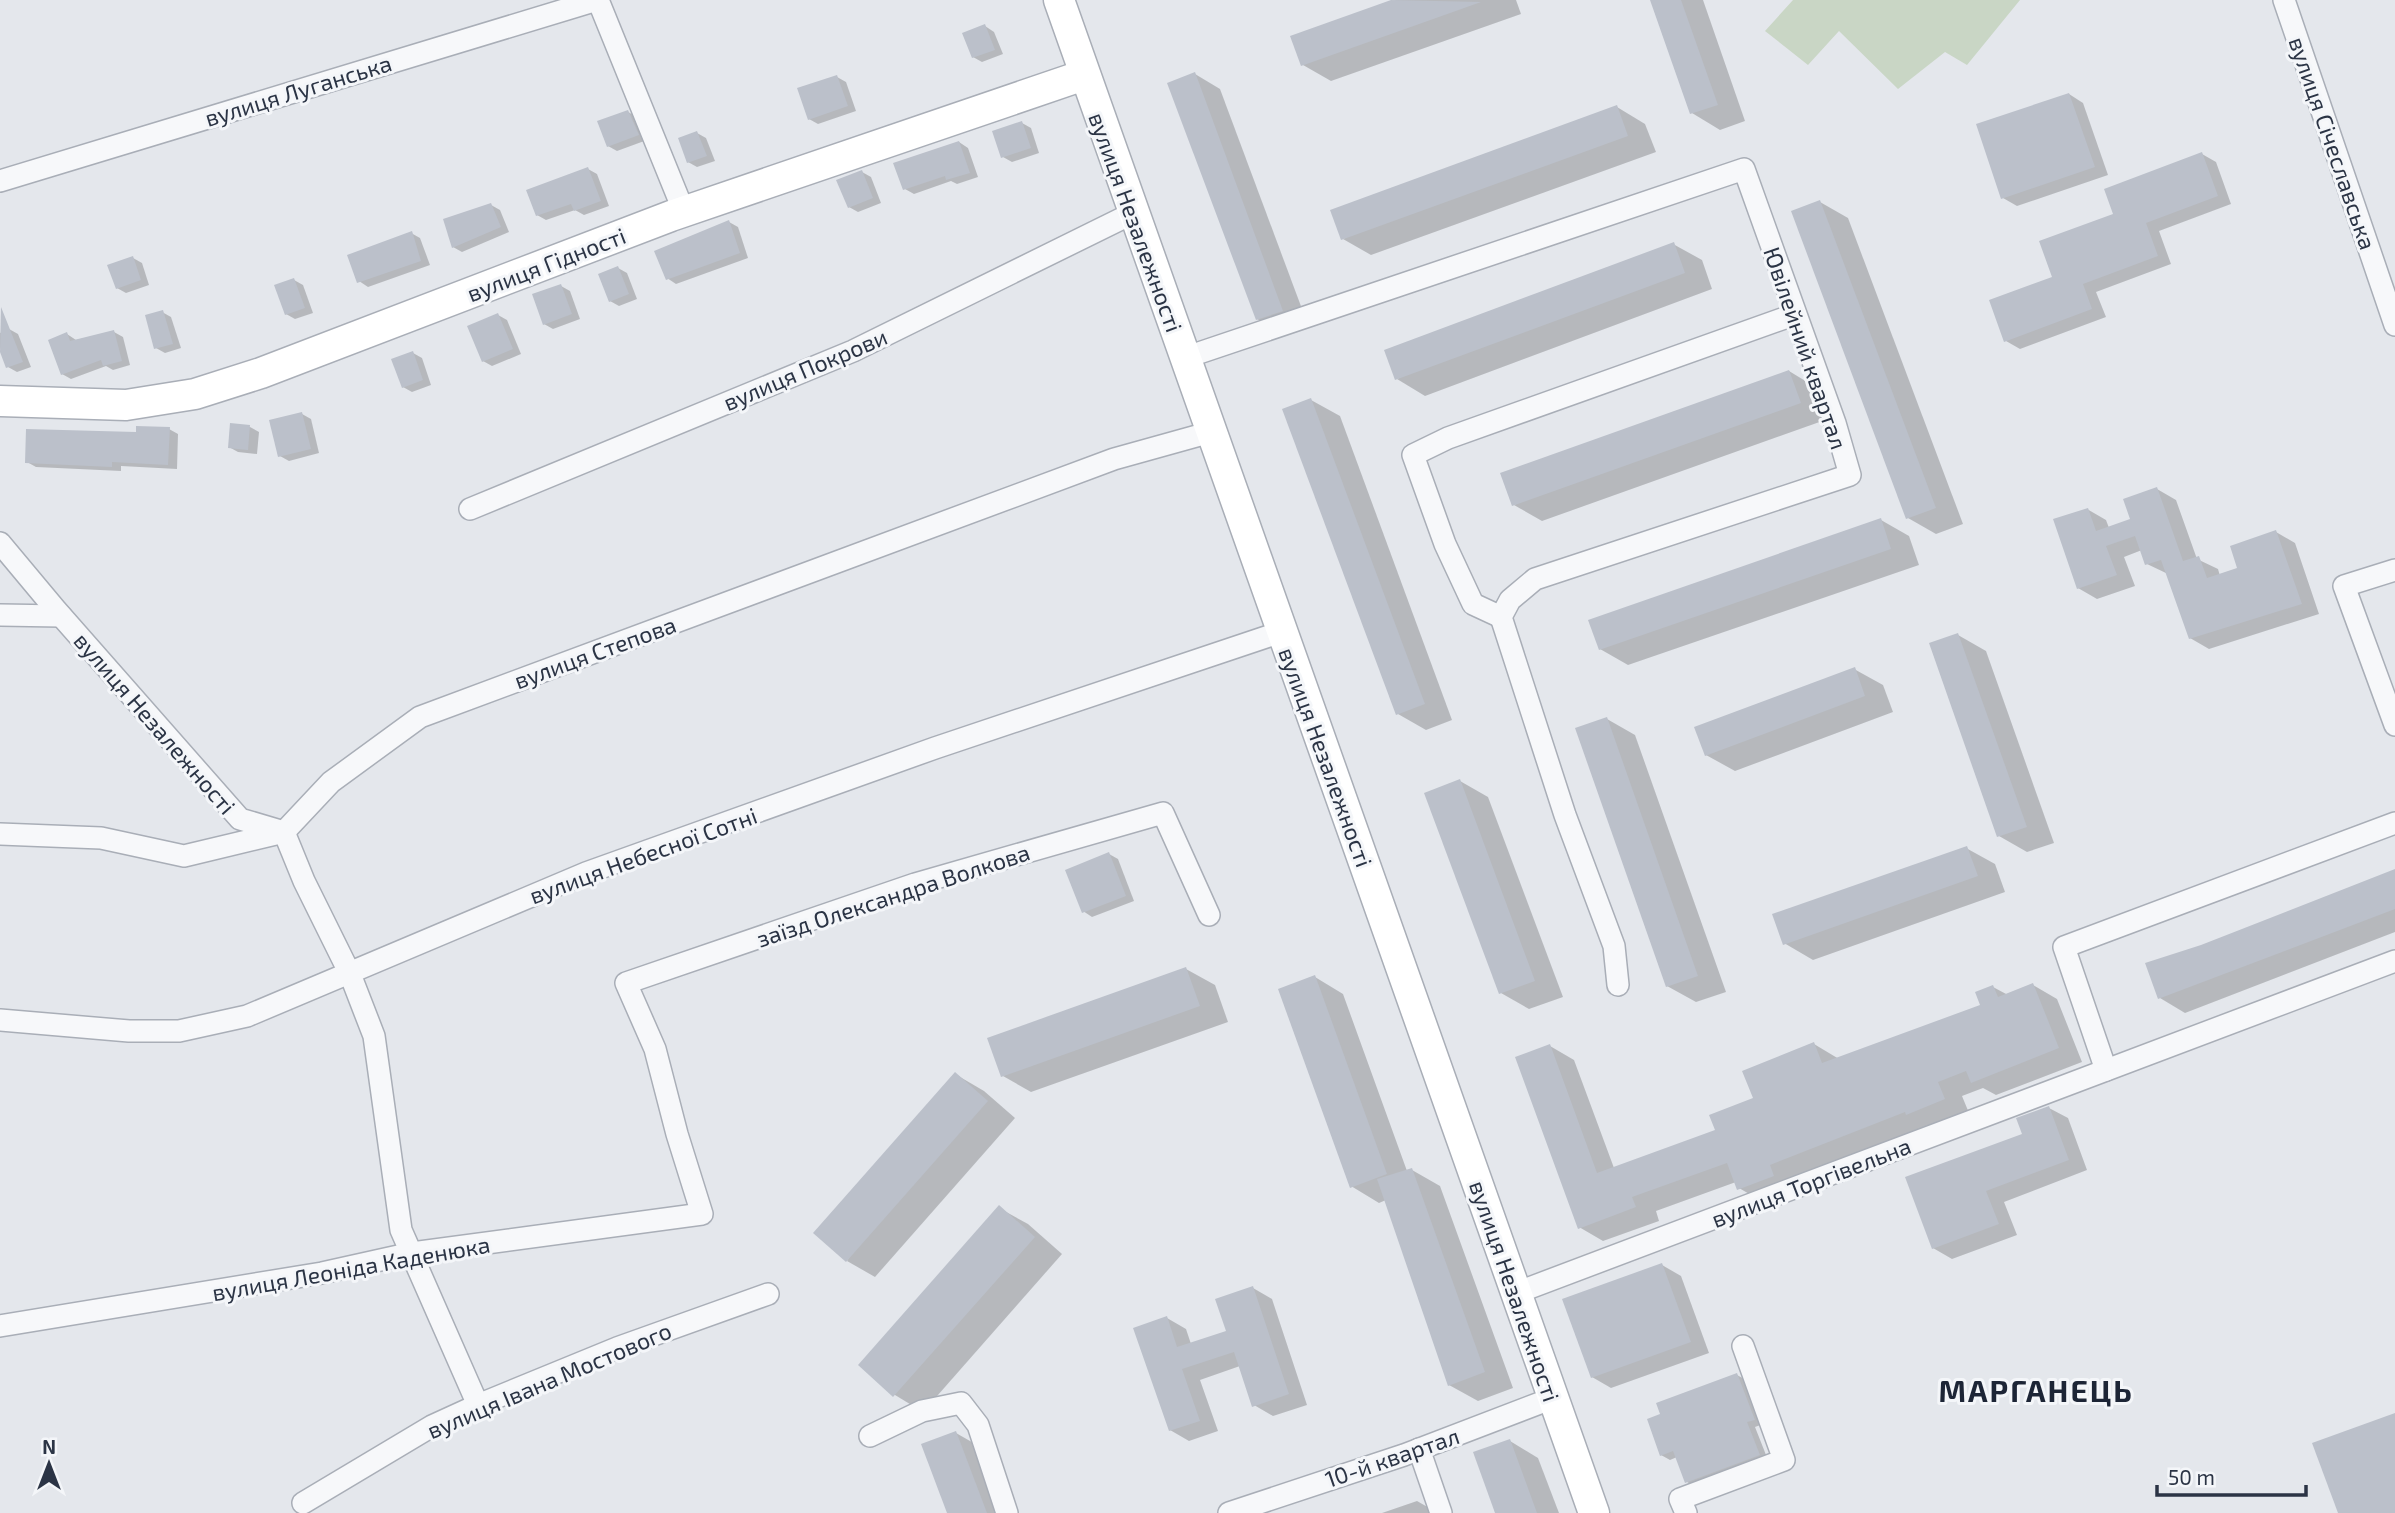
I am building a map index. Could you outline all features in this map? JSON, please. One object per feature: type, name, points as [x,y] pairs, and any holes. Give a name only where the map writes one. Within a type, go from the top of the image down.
[{"type":"main road","name":"вулиця Незалежності","points":[[1059,0],[1594,1513]]},
{"type":"main road","name":"вулиця Гідності","points":[[0,401],[126,405],[195,394],[261,373],[684,212],[1084,75]]},
{"type":"street","name":"вулиця Луганська","points":[[0,181],[598,0]]},
{"type":"street","points":[[598,0],[684,212]]},
{"type":"street","name":"вулиця Січеславська","points":[[2284,0],[2395,325]]},
{"type":"street","name":"Ювілейний квартал","points":[[1184,358],[1744,169],[1794,315],[1835,423],[1850,475],[1535,579],[1510,600],[1501,617]]},
{"type":"street","name":"вулиця Покрови","points":[[470,509],[853,351],[1133,213]]},
{"type":"street","points":[[1618,985],[1614,946],[1565,815],[1501,617],[1473,604],[1445,544],[1413,455],[1448,438],[1794,315]]},
{"type":"street","name":"вулиця Степова","points":[[284,832],[331,782],[420,717],[1114,459],[1211,432]]},
{"type":"street","name":"вулиця Незалежності","points":[[0,542],[61,616],[240,819],[284,832]]},
{"type":"street","points":[[2395,570],[2344,586],[2395,725]]},
{"type":"street","points":[[0,615],[61,616]]},
{"type":"street","name":"вулиця Небесної Сотні","points":[[0,1020],[129,1031],[179,1031],[247,1016],[586,873],[935,748],[1282,632]]},
{"type":"street","name":"заїзд Олександра Волкова","points":[[702,1214],[677,1134],[655,1049],[626,983],[915,884],[1163,813],[1209,915]]},
{"type":"street","points":[[2106,1070],[2064,947],[2395,823]]},
{"type":"street","points":[[0,835],[101,838],[184,856],[284,832],[304,881],[350,974],[374,1036],[401,1230],[478,1405]]},
{"type":"street","name":"вулиця Торгівельна","points":[[1516,1293],[2395,961]]},
{"type":"street","name":"вулиця Леоніда Каденюка","points":[[0,1326],[269,1282],[412,1253],[702,1214]]},
{"type":"street","name":"вулиця Івана Мостового","points":[[299,1510],[432,1426],[617,1348],[768,1294]]},
{"type":"street","points":[[1685,1513],[1680,1499],[1784,1460],[1742,1346]]},
{"type":"street","name":"10-й квартал","points":[[1229,1513],[1419,1449],[1553,1398]]},
{"type":"street","points":[[870,1436],[922,1411],[961,1403],[978,1424],[1007,1513]]},
{"type":"street","points":[[1419,1449],[1441,1513]]},
{"type":"green space","points":[[1793,0],[2020,0],[1967,65],[1945,52],[1898,89],[1839,31],[1808,65],[1765,31]]},
{"type":"building","points":[[1391,0],[1481,2],[1301,66],[1290,36]]},
{"type":"building","points":[[1650,0],[1681,0],[1718,105],[1690,114]]},
{"type":"building","points":[[985,24],[995,50],[972,58],[962,33]]},
{"type":"building","points":[[1195,72],[1283,311],[1256,320],[1167,83]]},
{"type":"building","points":[[837,75],[848,106],[808,120],[797,88]]},
{"type":"building","points":[[2069,93],[2095,167],[2001,199],[1976,124]]},
{"type":"building","points":[[1617,105],[1628,136],[1341,240],[1330,210]]},
{"type":"building","points":[[628,110],[639,135],[607,147],[597,121]]},
{"type":"building","points":[[1022,121],[1031,148],[1001,158],[992,131]]},
{"type":"building","points":[[697,131],[707,156],[687,163],[678,138]]},
{"type":"building","points":[[959,141],[970,173],[946,180],[945,176],[903,190],[893,163]]},
{"type":"building","points":[[2202,152],[2218,196],[2146,223],[2158,256],[2083,284],[2092,309],[2004,342],[1989,300],[2052,277],[2039,241],[2113,214],[2104,189]]},
{"type":"building","points":[[588,167],[601,201],[574,211],[571,204],[536,216],[526,190]]},
{"type":"building","points":[[862,170],[873,198],[848,208],[836,180]]},
{"type":"building","points":[[1820,200],[1936,508],[1906,519],[1791,211]]},
{"type":"building","points":[[491,203],[501,227],[452,248],[443,219]]},
{"type":"building","points":[[729,220],[740,253],[666,280],[654,251]]},
{"type":"building","points":[[412,231],[421,261],[357,283],[347,255]]},
{"type":"building","points":[[1674,242],[1685,273],[1395,380],[1384,350]]},
{"type":"building","points":[[133,256],[141,280],[116,289],[107,265]]},
{"type":"building","points":[[618,266],[629,294],[609,302],[598,274]]},
{"type":"building","points":[[294,278],[305,308],[285,315],[274,285]]},
{"type":"building","points":[[561,284],[572,314],[543,325],[532,294]]},
{"type":"building","points":[[1,307],[23,362],[6,368],[0,352]]},
{"type":"building","points":[[163,310],[173,344],[154,349],[145,315]]},
{"type":"building","points":[[498,313],[513,349],[482,362],[467,326]]},
{"type":"building","points":[[114,330],[122,361],[103,366],[101,360],[61,375],[48,340],[67,332],[70,341]]},
{"type":"building","points":[[413,351],[423,380],[402,388],[391,359]]},
{"type":"building","points":[[1789,370],[1801,403],[1512,506],[1500,473]]},
{"type":"building","points":[[1311,398],[1425,704],[1396,715],[1282,409]]},
{"type":"building","points":[[302,412],[311,449],[278,457],[269,420]]},
{"type":"building","points":[[230,423],[250,425],[248,450],[228,448]]},
{"type":"building","points":[[136,426],[170,427],[168,465],[112,462],[112,467],[25,463],[26,429],[136,432]]},
{"type":"building","points":[[2157,487],[2183,561],[2199,556],[2207,578],[2237,568],[2230,546],[2276,530],[2302,604],[2189,639],[2161,560],[2145,565],[2135,536],[2106,546],[2117,575],[2077,589],[2053,519],[2088,508],[2096,531],[2130,519],[2123,499]]},
{"type":"building","points":[[1881,518],[1891,549],[1599,650],[1588,620]]},
{"type":"building","points":[[1958,633],[2027,827],[1997,837],[1929,643]]},
{"type":"building","points":[[1855,667],[1865,696],[1705,756],[1694,727]]},
{"type":"building","points":[[1607,717],[1698,976],[1666,987],[1575,728]]},
{"type":"building","points":[[1460,779],[1535,981],[1499,994],[1424,793]]},
{"type":"building","points":[[1967,846],[1978,876],[1783,945],[1772,914]]},
{"type":"building","points":[[1109,852],[1126,896],[1082,913],[1065,870]]},
{"type":"building","points":[[2395,869],[2395,909],[2158,999],[2145,963],[2201,945]]},
{"type":"building","points":[[1186,967],[1200,1006],[1001,1077],[987,1038]]},
{"type":"building","points":[[1315,975],[1387,1174],[1350,1188],[1278,989]]},
{"type":"building","points":[[2033,983],[2059,1048],[1971,1083],[1966,1071],[1938,1082],[1945,1099],[1770,1165],[1774,1176],[1737,1190],[1727,1163],[1632,1197],[1636,1207],[1578,1229],[1515,1057],[1550,1044],[1597,1173],[1715,1130],[1709,1115],[1753,1098],[1742,1071],[1814,1042],[1822,1063],[1980,1005],[1975,992],[1993,985],[1998,997]]},
{"type":"building","points":[[955,1072],[988,1101],[846,1262],[813,1233]]},
{"type":"building","points":[[2049,1106],[2069,1160],[1986,1191],[1999,1224],[1932,1249],[1905,1177],[2022,1134],[2016,1118]]},
{"type":"building","points":[[1412,1168],[1485,1372],[1448,1386],[1377,1179]]},
{"type":"building","points":[[999,1205],[1035,1237],[893,1397],[858,1365]]},
{"type":"building","points":[[1662,1263],[1691,1342],[1591,1378],[1562,1299]]},
{"type":"building","points":[[1253,1286],[1289,1394],[1252,1407],[1234,1352],[1182,1369],[1200,1421],[1169,1431],[1133,1328],[1167,1316],[1177,1347],[1226,1331],[1215,1299]]},
{"type":"building","points":[[1737,1373],[1755,1420],[1747,1422],[1760,1455],[1685,1483],[1673,1451],[1660,1456],[1647,1419],[1660,1414],[1656,1403]]},
{"type":"building","points":[[2395,1413],[2395,1513],[2338,1513],[2312,1443]]},
{"type":"building","points":[[956,1431],[987,1513],[947,1513],[921,1444]]},
{"type":"building","points":[[1510,1439],[1537,1513],[1495,1513],[1473,1452]]},
{"type":"district","name":"МАРГАНЕЦЬ","points":[[2036,1390]]}]
